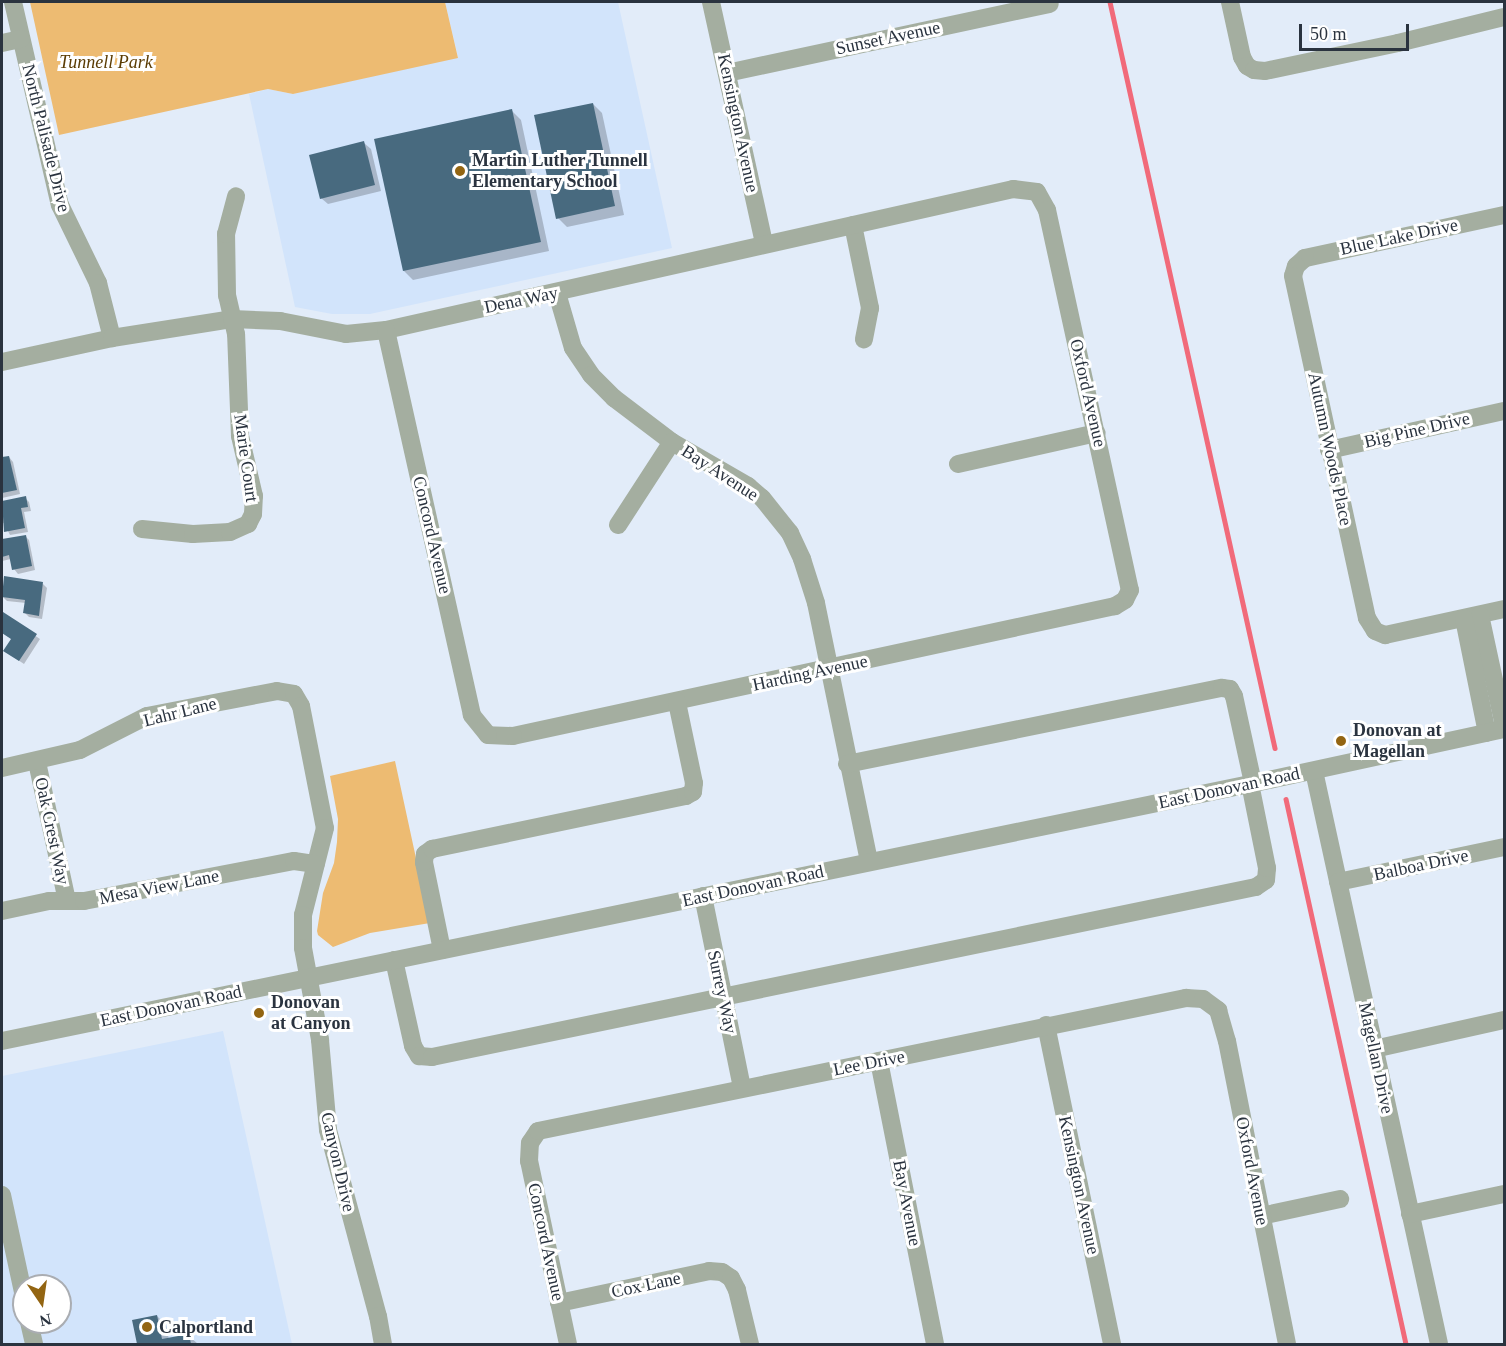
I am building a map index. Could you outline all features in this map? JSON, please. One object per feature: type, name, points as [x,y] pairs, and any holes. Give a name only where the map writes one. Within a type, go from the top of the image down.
[{"type":"street","name":"North Palisade Drive","points":[[14,2],[60,205],[98,283],[112,338]]},
{"type":"street","name":"Kensington Avenue","points":[[711,2],[764,244]]},
{"type":"street","points":[[1230,2],[1242,57],[1247,66],[1254,70],[1265,71],[1504,17]]},
{"type":"street","name":"Sunset Avenue","points":[[727,73],[1050,4]]},
{"type":"street","points":[[2,43],[21,39]]},
{"type":"street","name":"Dena Way","points":[[2,362],[112,338],[232,319],[280,321],[346,334],[387,330],[1013,189],[1037,192]]},
{"type":"street","name":"Oxford Avenue","points":[[1037,192],[1047,210],[1131,584],[1128,596]]},
{"type":"street","name":"Marie Court","points":[[142,529],[193,534],[230,532],[248,524],[253,514],[254,496],[240,436],[236,334],[227,295],[226,234],[236,196]]},
{"type":"street","name":"Blue Lake Drive","points":[[1296,266],[1305,258],[1504,215]]},
{"type":"street","points":[[853,225],[870,308],[864,339]]},
{"type":"street","name":"Autumn Woods Place","points":[[1296,266],[1293,276],[1367,618],[1375,631],[1384,635],[1472,617]]},
{"type":"street","name":"Bay Avenue","points":[[557,292],[573,348],[591,375],[614,398],[672,442],[748,486],[762,498],[790,533],[802,559],[816,603],[868,862]]},
{"type":"street","name":"Concord Avenue","points":[[387,330],[472,715],[488,735]]},
{"type":"street","name":"Big Pine Drive","points":[[1329,450],[1504,411]]},
{"type":"street","points":[[958,464],[1097,433]]},
{"type":"street","points":[[618,525],[672,442]]},
{"type":"street","name":"Harding Avenue","points":[[488,735],[513,736],[677,702],[1115,606],[1128,596]]},
{"type":"street","points":[[1499,729],[1472,617],[1504,609]]},
{"type":"street","points":[[394,960],[413,1046],[419,1056],[432,1058],[1256,887],[1266,880],[1267,868],[1234,696],[1230,689],[1222,688],[847,764]]},
{"type":"street","name":"Lahr Lane","points":[[2,768],[37,762],[80,750],[147,716],[277,690],[294,694]]},
{"type":"street","name":"Canyon Drive","points":[[294,694],[301,706],[325,828],[303,915],[303,948],[320,1040],[328,1130],[378,1316],[382,1344]]},
{"type":"street","points":[[442,950],[424,862],[425,854],[432,849],[686,796],[693,792],[694,783],[677,702]]},
{"type":"street","name":"East Donovan Road","points":[[2,1041],[1314,771],[1499,729]]},
{"type":"street","name":"Oak Crest Way","points":[[37,762],[67,901]]},
{"type":"street","name":"Magellan Drive","points":[[1314,771],[1439,1344]]},
{"type":"street","name":"Balboa Drive","points":[[1338,882],[1504,847]]},
{"type":"street","name":"Mesa View Lane","points":[[2,911],[49,901],[84,902],[294,861],[316,864]]},
{"type":"street","name":"Surrey Way","points":[[703,896],[742,1088]]},
{"type":"street","name":"Lee Drive","points":[[531,1139],[538,1131],[1046,1025],[1186,998],[1210,1001]]},
{"type":"street","name":"Oxford Avenue","points":[[1210,1001],[1218,1010],[1227,1041],[1287,1344]]},
{"type":"street","points":[[1374,1049],[1504,1020]]},
{"type":"street","name":"Kensington Avenue","points":[[1046,1025],[1112,1344]]},
{"type":"street","name":"Bay Avenue","points":[[879,1061],[935,1344]]},
{"type":"street","name":"Concord Avenue","points":[[531,1139],[529,1161],[568,1344]]},
{"type":"street","points":[[1410,1214],[1504,1194]]},
{"type":"street","points":[[2,1195],[19,1274]]},
{"type":"street","points":[[1261,1216],[1340,1199]]},
{"type":"street","name":"Cox Lane","points":[[559,1303],[709,1271],[722,1272],[731,1278],[737,1290],[750,1344]]},
{"type":"shaded area","name":"Martin Luther Tunnell Elementary School","points":[[445,2],[618,2],[672,248],[370,314],[332,314],[295,307],[249,94],[268,89],[293,94],[458,57]]},
{"type":"shaded area","points":[[223,1031],[292,1344],[2,1344],[2,1076]]},
{"type":"green space","name":"Tunnell Park","points":[[30,2],[445,2],[458,58],[293,94],[268,89],[59,135]]},
{"type":"green space","points":[[395,761],[430,923],[370,933],[333,947],[318,935],[317,931],[323,893],[334,863],[337,842],[338,819],[330,776]]},
{"type":"building","points":[[593,103],[615,206],[556,219],[534,115]]},
{"type":"building","points":[[512,109],[541,242],[403,271],[374,139]]},
{"type":"building","points":[[364,141],[375,185],[320,199],[309,155]]},
{"type":"building","points":[[9,456],[17,490],[2,493],[2,457]]},
{"type":"building","points":[[26,496],[28,507],[21,508],[25,528],[4,532],[2,501]]},
{"type":"building","points":[[26,535],[32,566],[12,570],[9,555],[2,557],[2,539]]},
{"type":"building","points":[[4,576],[43,582],[39,616],[23,613],[25,600],[2,597]]},
{"type":"building","points":[[3,612],[37,634],[19,661],[3,651],[11,639],[2,633]]},
{"type":"building","name":"Calportland","points":[[157,1315],[162,1339],[189,1334],[191,1344],[137,1344],[132,1320]]},
{"type":"waterway","points":[[1110,2],[1275,748]]},
{"type":"waterway","points":[[1286,799],[1406,1344]]},
{"type":"place","name":"Martin Luther Tunnell Elementary School","points":[[460,171]]},
{"type":"place","name":"Donovan at Magellan","points":[[1341,741]]},
{"type":"place","name":"Donovan at Canyon","points":[[259,1013]]},
{"type":"place","name":"Calportland","points":[[147,1327]]}]
